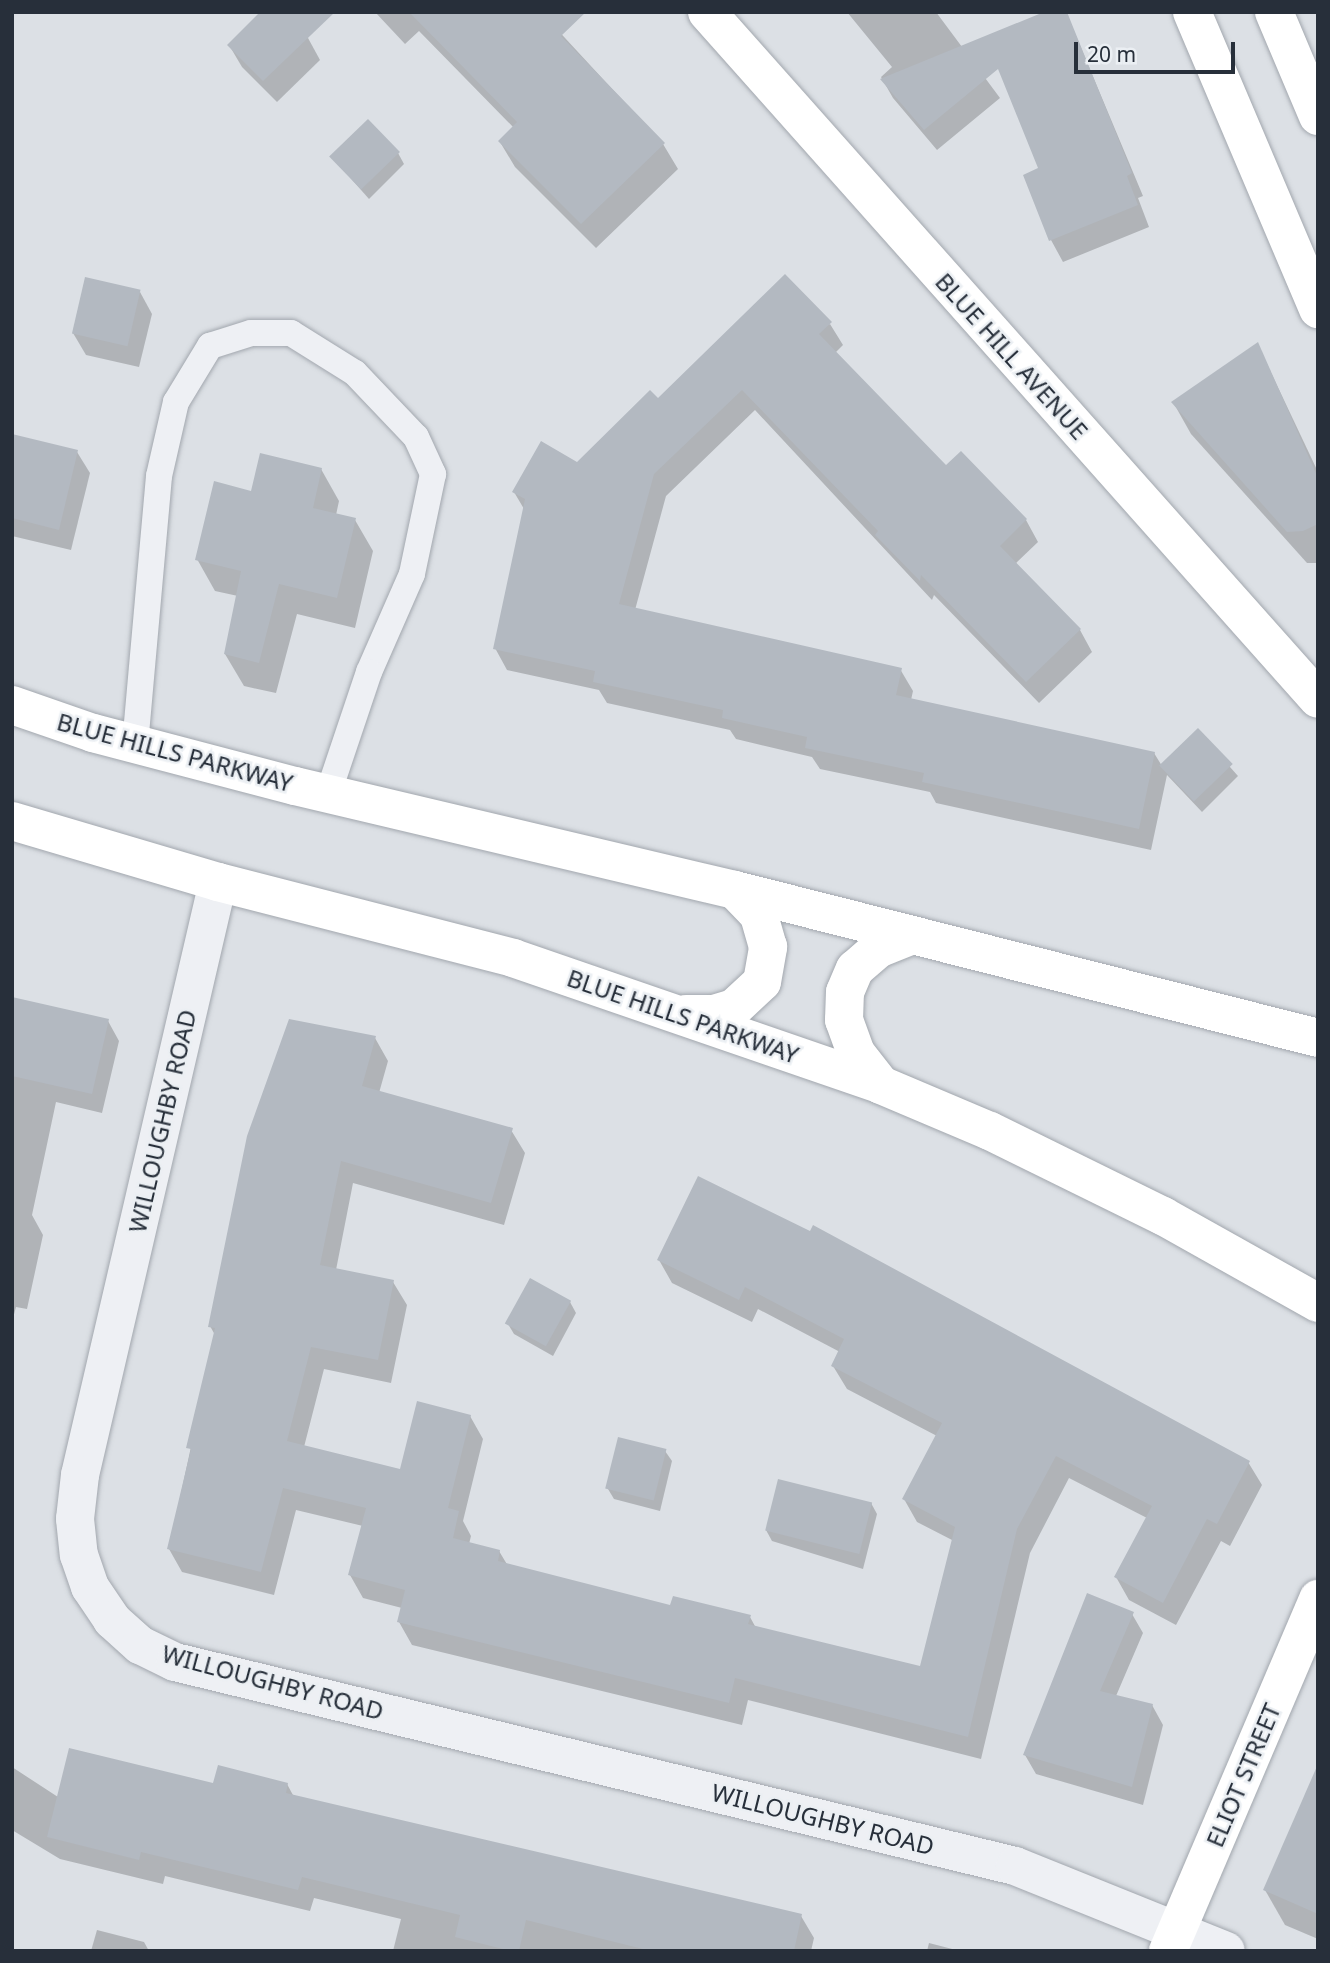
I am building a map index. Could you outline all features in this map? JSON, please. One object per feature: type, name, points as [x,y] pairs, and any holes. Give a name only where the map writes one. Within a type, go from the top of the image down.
[{"type":"main road","name":"BLUE HILL AVENUE","points":[[706,12],[1318,699]]},
{"type":"main road","points":[[1192,12],[1318,309]]},
{"type":"main road","points":[[1274,12],[1318,116]]},
{"type":"main road","name":"BLUE HILLS PARKWAY","points":[[12,705],[135,745],[328,794],[735,890],[1318,1038]]},
{"type":"main road","name":"BLUE HILLS PARKWAY","points":[[12,821],[218,882],[513,958],[881,1085],[990,1131],[1163,1216],[1318,1303]]},
{"type":"main road","points":[[680,1014],[714,1014],[734,1008],[762,982],[768,947],[759,915],[735,890]]},
{"type":"main road","points":[[881,1085],[856,1053],[844,1020],[845,992],[855,969],[878,949],[912,934]]},
{"type":"main road","name":"ELIOT STREET","points":[[1172,1940],[1318,1599]]},
{"type":"street","name":"WILLOUGHBY ROAD","points":[[218,882],[80,1475],[75,1518],[79,1555],[90,1587],[112,1620],[140,1645],[175,1662],[1015,1866],[1172,1940],[1226,1951]]},
{"type":"lane","points":[[135,745],[159,475],[176,402],[211,346],[251,332],[290,333],[355,373],[416,437],[433,474],[412,575],[369,672],[328,794]]},
{"type":"building","points":[[260,12],[335,12],[263,81],[227,45]]},
{"type":"building","points":[[409,12],[586,12],[561,36],[665,143],[581,224],[498,141],[517,122]]},
{"type":"building","points":[[1044,12],[1067,12],[1132,173],[1127,176],[1138,205],[1049,241],[1023,175],[1038,168],[998,69],[924,130],[880,79]]},
{"type":"building","points":[[368,119],[400,152],[361,190],[329,157]]},
{"type":"building","points":[[785,274],[832,322],[819,334],[946,465],[961,451],[1027,519],[1000,546],[1081,629],[1026,682],[921,575],[920,581],[875,535],[878,531],[742,390],[654,474],[619,604],[902,668],[896,695],[1155,752],[1139,829],[922,782],[924,773],[805,748],[807,737],[722,718],[723,710],[593,682],[595,671],[493,649],[525,499],[512,492],[541,441],[577,462],[650,390],[658,398]]},
{"type":"building","points":[[85,277],[141,290],[127,346],[72,334]]},
{"type":"building","points":[[1258,342],[1318,478],[1318,524],[1303,531],[1287,532],[1171,402]]},
{"type":"building","points":[[12,434],[78,450],[59,530],[12,518]]},
{"type":"building","points":[[260,453],[322,468],[313,508],[356,518],[337,598],[279,584],[259,663],[224,654],[241,571],[195,560],[214,481],[251,491]]},
{"type":"building","points":[[1198,728],[1233,764],[1194,801],[1159,766]]},
{"type":"building","points":[[12,997],[109,1019],[92,1094],[12,1076]]},
{"type":"building","points":[[289,1019],[376,1036],[362,1086],[513,1128],[491,1203],[341,1161],[320,1265],[394,1280],[378,1360],[311,1347],[287,1441],[400,1469],[417,1401],[471,1415],[448,1508],[459,1511],[453,1538],[500,1550],[498,1561],[670,1605],[673,1596],[751,1615],[748,1624],[920,1666],[955,1527],[902,1499],[942,1423],[831,1366],[844,1339],[745,1287],[739,1300],[657,1260],[698,1176],[810,1231],[813,1225],[1250,1461],[1217,1524],[1207,1519],[1163,1603],[1114,1577],[1152,1506],[1056,1456],[1017,1529],[968,1737],[735,1678],[729,1703],[397,1622],[405,1590],[348,1575],[366,1508],[283,1488],[261,1572],[167,1549],[191,1449],[186,1448],[215,1328],[208,1327],[247,1136]]},
{"type":"building","points":[[530,1278],[571,1301],[546,1346],[505,1323]]},
{"type":"building","points":[[618,1437],[667,1449],[654,1501],[605,1488]]},
{"type":"building","points":[[778,1479],[872,1502],[859,1554],[765,1530]]},
{"type":"building","points":[[1087,1593],[1134,1612],[1100,1691],[1153,1704],[1132,1787],[1023,1755]]},
{"type":"building","points":[[69,1748],[213,1783],[218,1765],[288,1783],[286,1793],[802,1914],[794,1951],[651,1951],[526,1920],[519,1951],[511,1951],[455,1937],[460,1915],[302,1877],[298,1890],[141,1852],[139,1860],[47,1837]]},
{"type":"building","points":[[1318,1764],[1318,1914],[1263,1890]]}]
